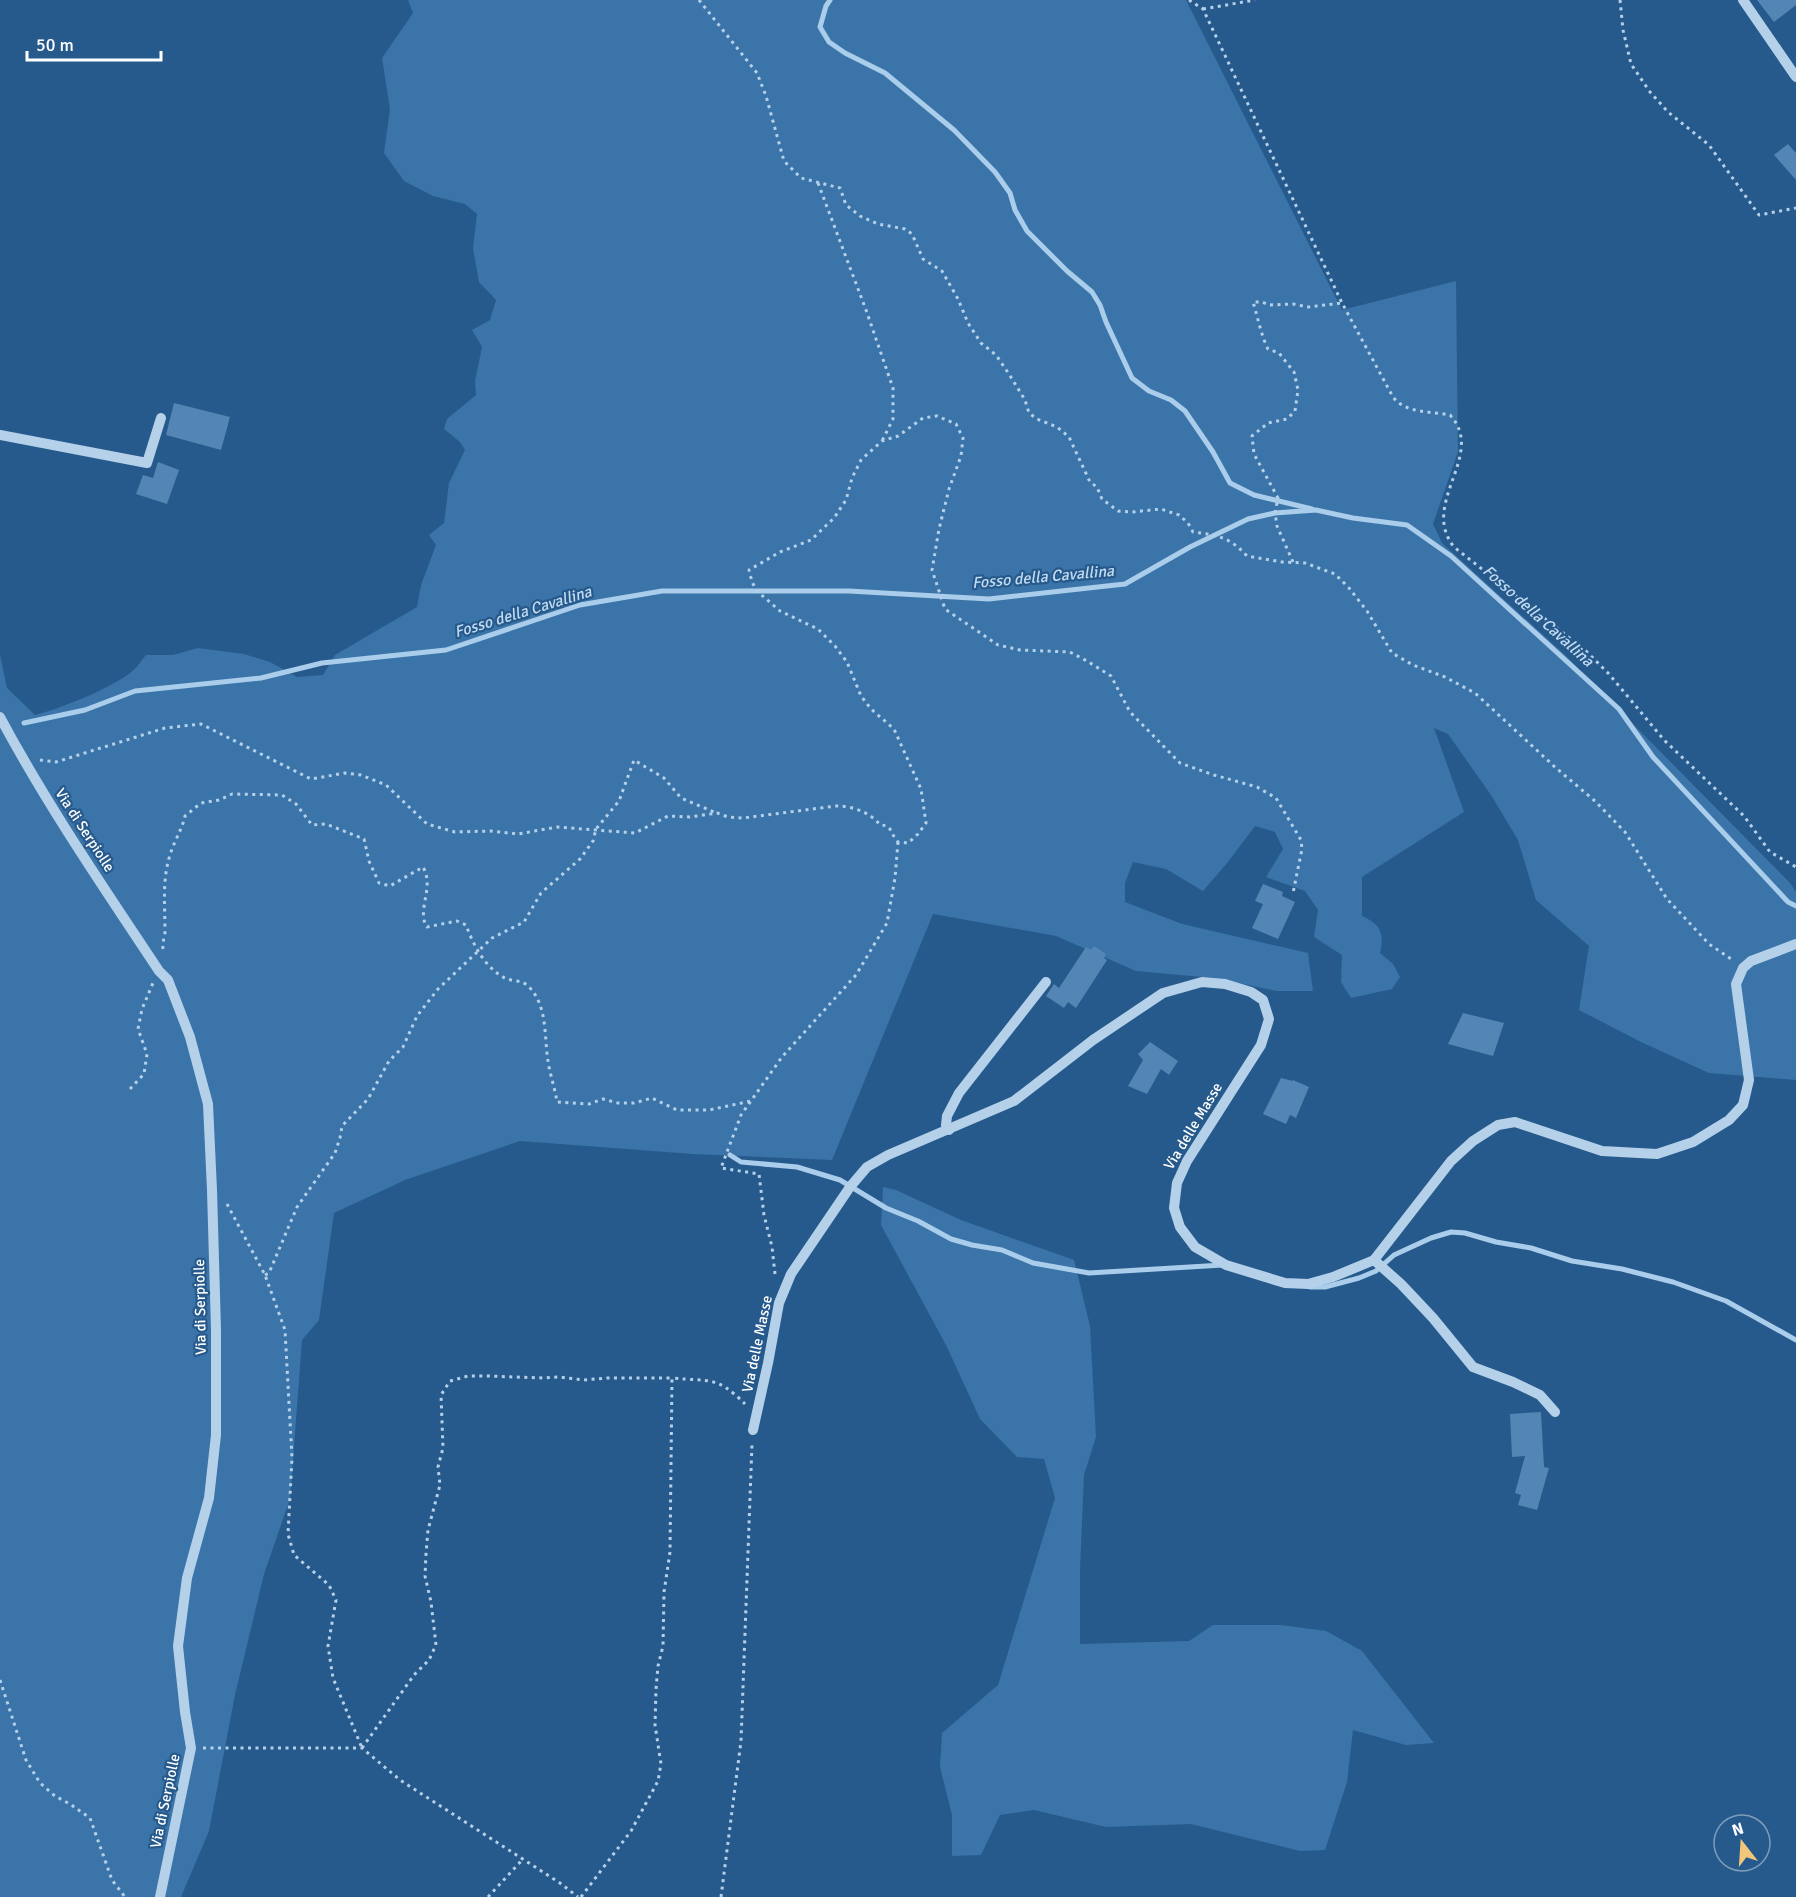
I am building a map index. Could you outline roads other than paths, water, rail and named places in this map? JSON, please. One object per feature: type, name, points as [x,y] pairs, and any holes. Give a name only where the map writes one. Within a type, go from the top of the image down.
[{"type":"street","points":[[1743,0],[1796,77]]},
{"type":"street","points":[[0,435],[147,463],[161,418]]},
{"type":"street","name":"Via di Serpiolle","points":[[0,717],[22,758],[78,849],[168,980],[190,1037],[207,1104],[212,1190],[216,1435],[208,1498],[187,1578],[178,1646],[191,1748],[160,1897]]},
{"type":"street","name":"Via delle Masse","points":[[753,1431],[779,1303],[791,1274],[850,1187],[867,1167],[888,1155],[1014,1101],[1093,1040],[1163,993],[1202,982],[1225,984],[1251,992],[1263,1000],[1269,1019],[1261,1045],[1186,1161],[1177,1183],[1174,1208],[1180,1227],[1195,1247],[1226,1264],[1285,1283],[1308,1284],[1333,1277],[1374,1260],[1451,1161],[1473,1141],[1498,1125],[1515,1122],[1602,1151],[1657,1154],[1693,1142],[1729,1120],[1743,1105],[1749,1080],[1736,984],[1743,968],[1751,961],[1796,944]]},
{"type":"street","points":[[949,1130],[946,1125],[947,1116],[959,1093],[1046,982]]},
{"type":"street","points":[[1374,1260],[1401,1284],[1433,1318],[1473,1367],[1540,1395],[1555,1412]]},
{"type":"waterway","points":[[830,0],[820,27],[829,42],[845,53],[885,73],[954,130],[995,172],[1010,193],[1015,210],[1027,231],[1092,292],[1132,378],[1149,391],[1171,400],[1185,411],[1213,452],[1230,483],[1254,495],[1312,509]]},
{"type":"waterway","name":"Fosso della Cavallina","points":[[24,723],[85,710],[135,691],[261,678],[322,663],[446,650],[580,605],[662,591],[849,591],[989,599],[1125,584],[1190,547],[1248,519],[1275,513],[1316,510],[1353,518],[1407,525],[1451,556],[1619,709],[1653,757],[1788,902],[1796,906]]},
{"type":"waterway","points":[[730,1155],[741,1162],[797,1167],[840,1180],[886,1208],[918,1221],[951,1239],[1002,1250],[1033,1263],[1089,1273],[1223,1265]]},
{"type":"waterway","points":[[1310,1287],[1325,1287],[1359,1278],[1376,1271],[1394,1255],[1431,1238],[1451,1232],[1465,1233],[1496,1242],[1531,1248],[1572,1261],[1622,1269],[1673,1282],[1726,1301],[1796,1340]]}]
